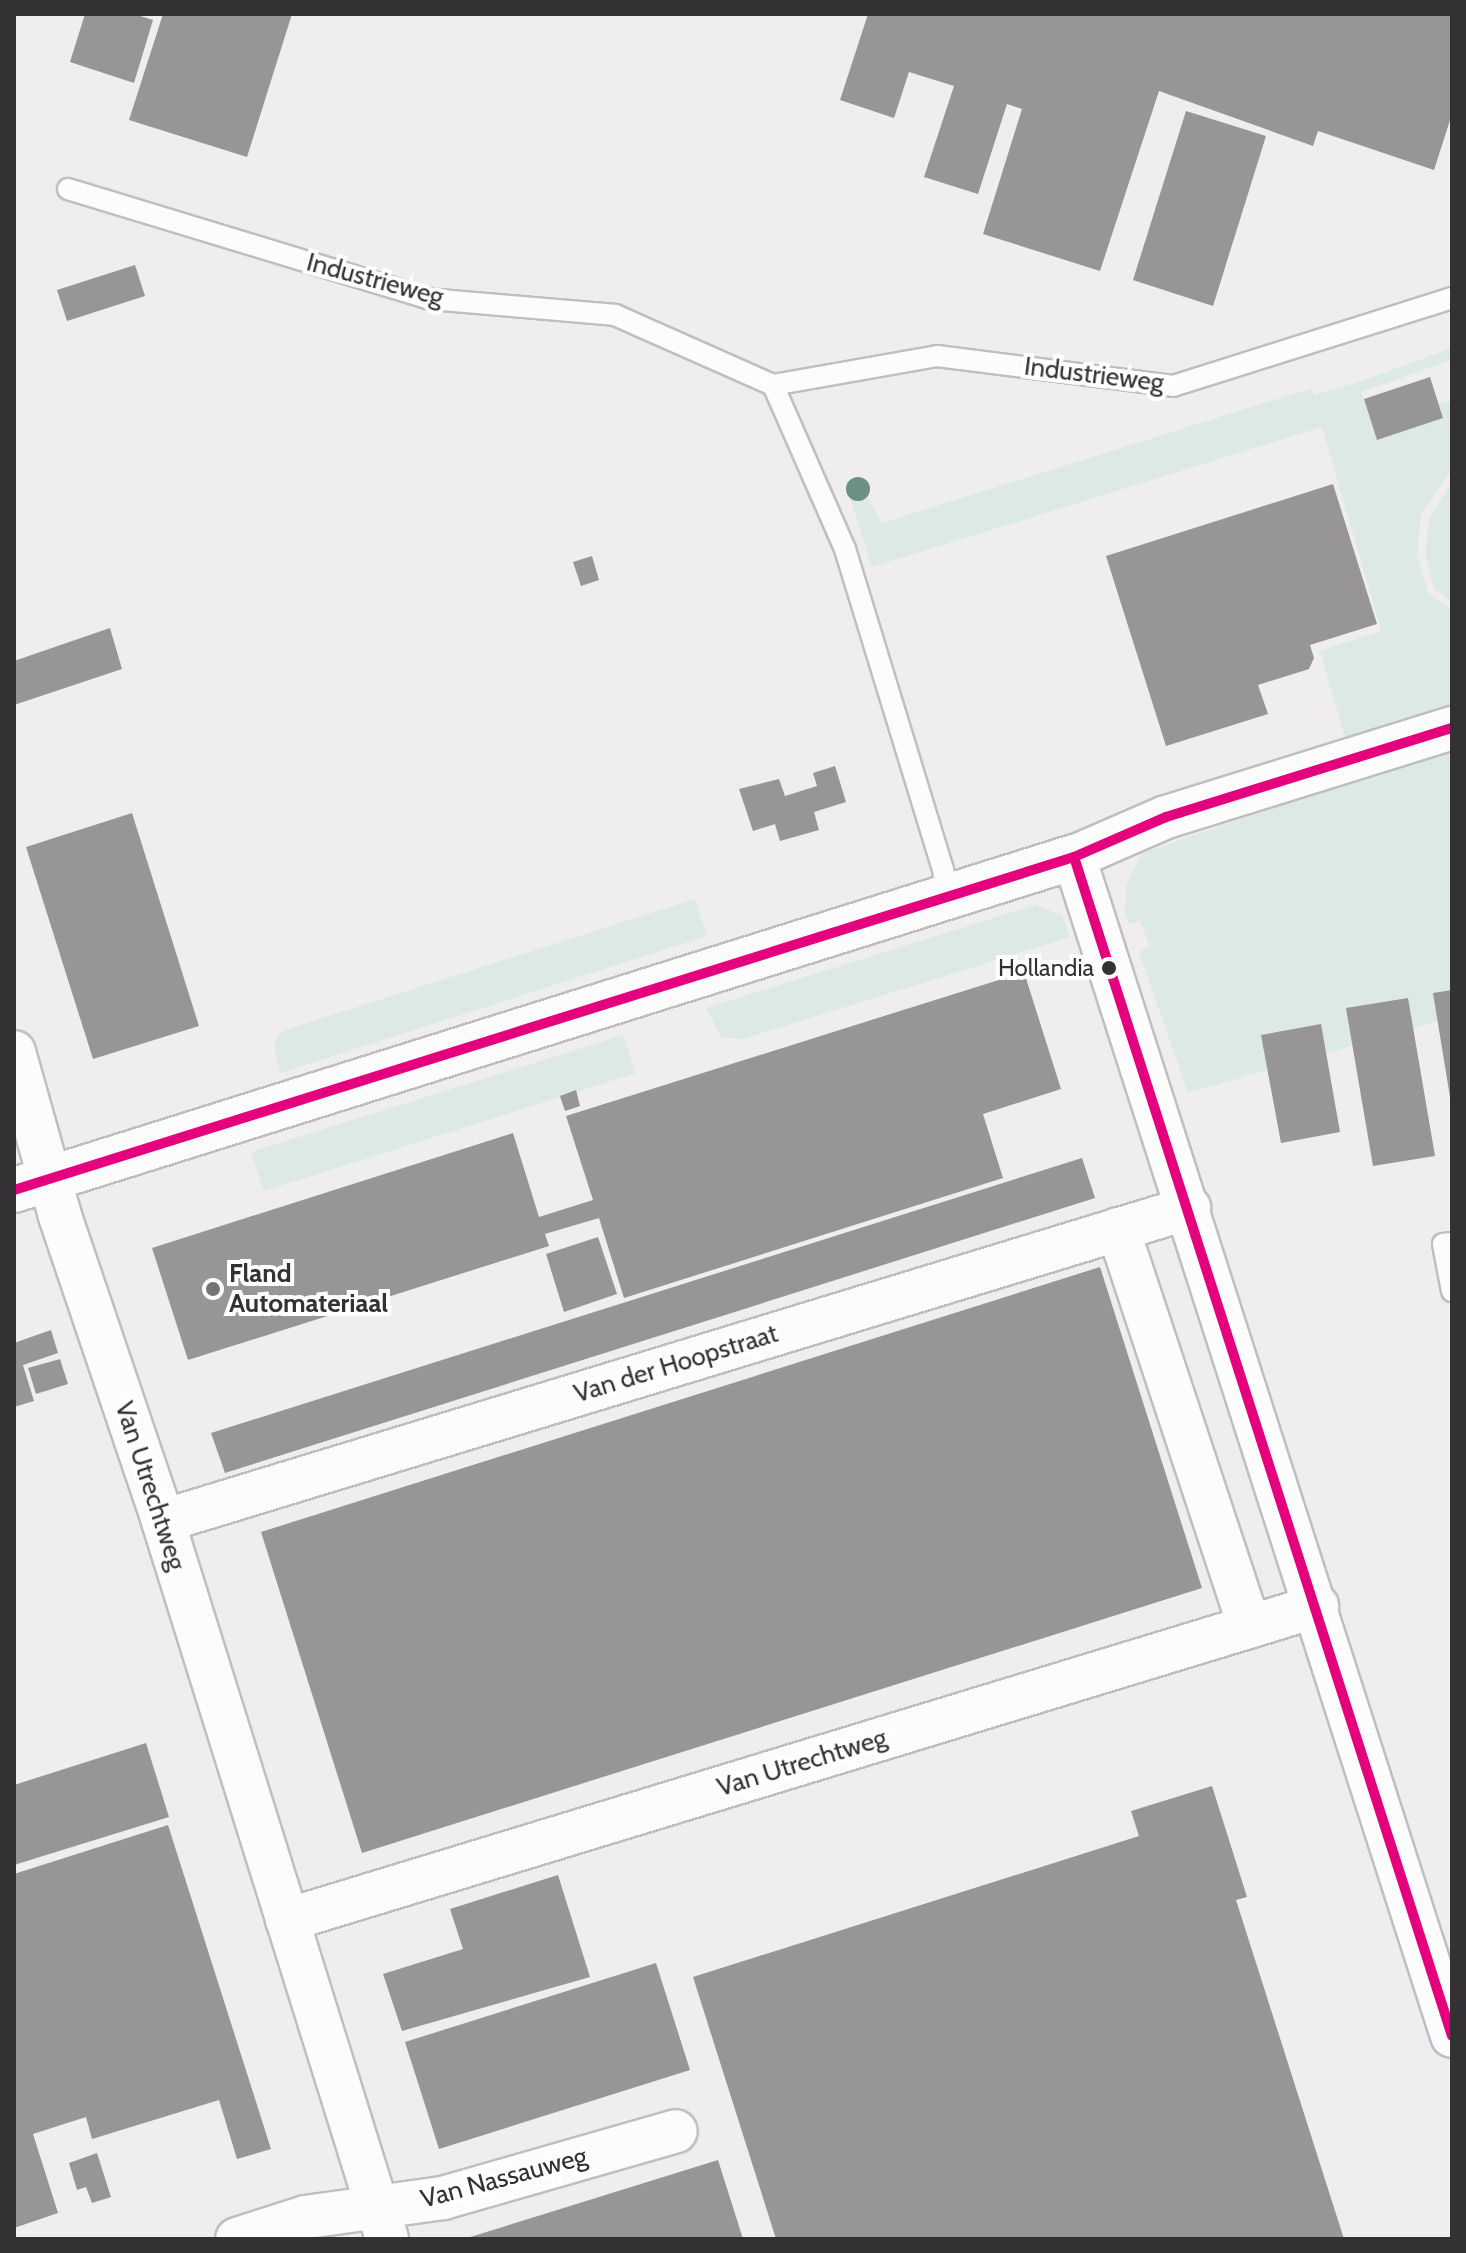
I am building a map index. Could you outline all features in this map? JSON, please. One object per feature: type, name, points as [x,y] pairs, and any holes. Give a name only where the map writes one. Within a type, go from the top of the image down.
[{"type":"street","points":[[32,1184],[946,894],[1074,857],[1166,817],[1452,728]]},
{"type":"street","points":[[1074,857],[1317,1606],[1452,2036]]},
{"type":"street","name":"Van Utrechtweg","points":[[14,1052],[32,1184],[163,1521],[382,2223]]},
{"type":"street","name":"Van der Hoopstraat","points":[[163,1521],[1189,1208]]},
{"type":"street","points":[[1118,1229],[1250,1627]]},
{"type":"street","name":"Van Utrechtweg","points":[[287,1920],[1317,1606]]},
{"type":"street","name":"Van Nassauweg","points":[[237,2239],[306,2217],[382,2223],[443,2198],[676,2131]]},
{"type":"lane","name":"Industrieweg","points":[[68,189],[429,299],[615,315],[773,385],[937,356],[1173,386],[1452,298]]},
{"type":"lane","points":[[773,385],[845,549],[943,869],[946,894]]},
{"type":"lane","points":[[1452,1243],[1443,1244],[1452,1291]]},
{"type":"shaded area","points":[[1452,348],[1452,360],[1361,392],[1378,439],[1443,418],[1438,403],[1452,402],[1452,470],[1421,514],[1417,555],[1428,592],[1452,610],[1452,720],[1349,752],[1320,651],[1381,631],[1322,427],[872,567],[845,482],[858,479],[882,523],[1312,388],[1314,395],[1356,383]]},
{"type":"shaded area","points":[[1452,481],[1452,603],[1434,589],[1425,554],[1429,518]]},
{"type":"shaded area","points":[[1452,746],[1452,1017],[1188,1093],[1139,952],[1150,947],[1140,921],[1129,924],[1125,913],[1126,885],[1142,853]]},
{"type":"shaded area","points":[[695,899],[707,936],[280,1073],[274,1047],[278,1035],[288,1029]]},
{"type":"shaded area","points":[[1035,905],[1062,915],[1070,937],[743,1039],[721,1037],[706,1008]]},
{"type":"shaded area","points":[[623,1035],[636,1073],[264,1191],[251,1152]]},
{"type":"building","points":[[85,14],[134,14],[153,20],[134,83],[70,62]]},
{"type":"building","points":[[163,14],[292,14],[247,157],[129,120]]},
{"type":"building","points":[[868,14],[1452,14],[1452,114],[1434,170],[1318,131],[1313,146],[1159,91],[1100,271],[983,234],[1022,109],[1007,104],[978,194],[924,177],[954,86],[909,72],[894,118],[840,100]]},
{"type":"building","points":[[1186,111],[1266,136],[1213,306],[1133,280]]},
{"type":"building","points":[[135,265],[145,296],[67,321],[57,290]]},
{"type":"building","points":[[1430,377],[1443,418],[1377,440],[1364,399]]},
{"type":"building","points":[[1333,484],[1377,624],[1310,645],[1314,658],[1309,669],[1258,685],[1268,714],[1166,746],[1106,556]]},
{"type":"building","points":[[592,556],[599,580],[581,586],[573,562]]},
{"type":"building","points":[[110,628],[122,669],[14,705],[14,661]]},
{"type":"building","points":[[835,766],[846,802],[814,812],[819,830],[780,841],[775,824],[753,831],[739,789],[779,779],[785,796],[817,786],[813,773]]},
{"type":"building","points":[[132,813],[199,1026],[93,1059],[26,847]]},
{"type":"building","points":[[1024,972],[1061,1089],[983,1114],[1003,1178],[624,1298],[599,1218],[545,1234],[549,1246],[188,1360],[152,1248],[513,1133],[539,1217],[593,1200],[566,1116]]},
{"type":"building","points":[[1452,990],[1452,1097],[1450,1097],[1433,993]]},
{"type":"building","points":[[1408,998],[1435,1156],[1373,1166],[1346,1008]]},
{"type":"building","points":[[1321,1024],[1340,1132],[1281,1143],[1261,1035]]},
{"type":"building","points":[[576,1090],[580,1106],[565,1111],[560,1096]]},
{"type":"building","points":[[1082,1158],[1095,1198],[225,1473],[211,1433]]},
{"type":"building","points":[[598,1237],[617,1294],[564,1312],[546,1254]]},
{"type":"building","points":[[1100,1267],[1202,1588],[362,1853],[261,1532]]},
{"type":"building","points":[[51,1330],[58,1353],[23,1365],[34,1401],[14,1407],[14,1343]]},
{"type":"building","points":[[60,1359],[68,1384],[36,1394],[28,1368]]},
{"type":"building","points":[[146,1743],[169,1817],[14,1865],[14,1785]]},
{"type":"building","points":[[1212,1786],[1247,1897],[1236,1900],[1344,2239],[776,2239],[693,1977],[1139,1836],[1131,1811]]},
{"type":"building","points":[[168,1825],[271,2149],[237,2159],[219,2100],[92,2139],[86,2117],[33,2134],[58,2213],[14,2228],[14,1874]]},
{"type":"building","points":[[558,1875],[590,1977],[402,2031],[383,1974],[463,1949],[450,1909]]},
{"type":"building","points":[[656,1963],[690,2070],[439,2149],[405,2042]]},
{"type":"building","points":[[97,2153],[111,2197],[92,2203],[86,2187],[77,2190],[69,2163]]},
{"type":"building","points":[[718,2160],[743,2239],[467,2239],[467,2238]]},
{"type":"transit line","points":[[14,1190],[1074,857],[1166,817],[1452,728]]},
{"type":"transit line","points":[[1074,857],[1452,2036]]},
{"type":"place","name":"Hollandia","points":[[1109,968]]},
{"type":"place","name":"Fland Automateriaal","points":[[213,1289]]}]
